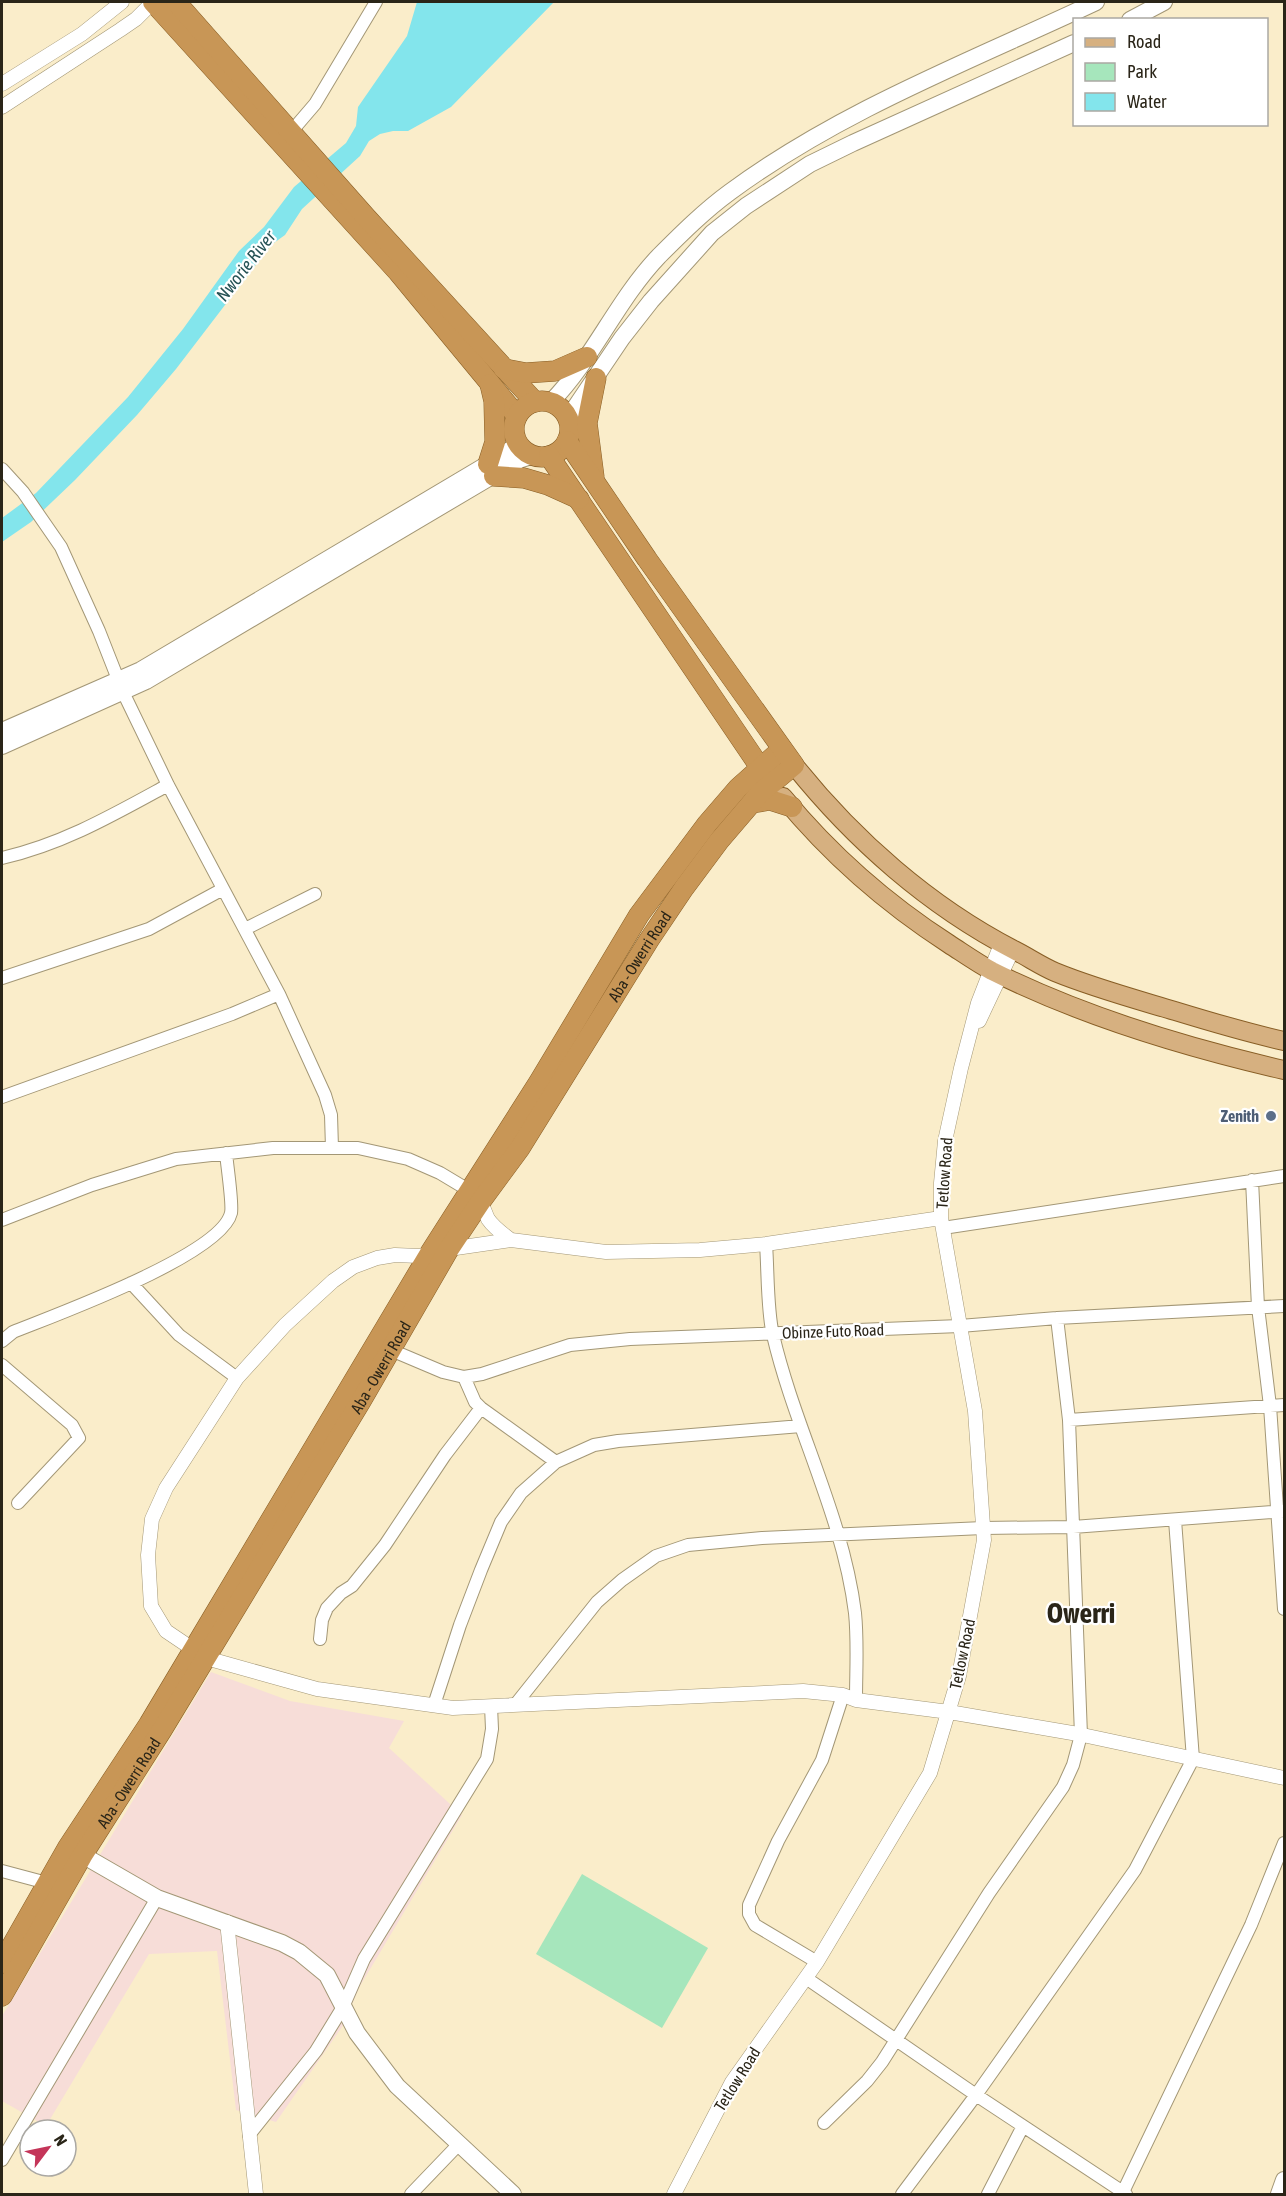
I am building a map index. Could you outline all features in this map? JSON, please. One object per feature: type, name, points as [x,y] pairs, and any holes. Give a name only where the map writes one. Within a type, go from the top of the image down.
[{"type":"highway","points":[[153,2],[292,141]]},
{"type":"highway","points":[[176,2],[362,222],[504,369],[543,402]]},
{"type":"highway","points":[[362,222],[398,272],[517,416]]},
{"type":"highway","points":[[504,369],[526,372],[555,371],[587,357]]},
{"type":"highway","points":[[594,480],[587,423],[596,378]]},
{"type":"highway","points":[[489,382],[494,401],[495,442],[491,470],[548,485],[579,499]]},
{"type":"highway","points":[[543,402],[558,405],[568,418],[570,425],[567,441],[557,453],[542,455],[527,452],[517,440],[515,424],[517,416],[528,405],[543,402]]},
{"type":"highway","points":[[567,441],[647,559],[794,765]]},
{"type":"highway","points":[[542,455],[579,499],[766,776]]},
{"type":"highway","points":[[627,572],[647,559]]},
{"type":"highway","points":[[738,788],[746,772],[748,761],[744,745]]},
{"type":"highway","name":"Aba - Owerri Road","points":[[476,1196],[520,1148],[649,940],[719,841],[752,802],[782,749]]},
{"type":"highway","name":"Aba - Owerri Road","points":[[200,1654],[440,1251],[476,1196],[639,915],[707,824],[738,788],[794,765]]},
{"type":"highway","points":[[752,802],[770,800],[792,807]]},
{"type":"highway","name":"Aba - Owerri Road","points":[[2,1996],[75,1852],[149,1724],[200,1654],[391,1350],[440,1251]]},
{"type":"highway","name":"Aba - Owerri Road","points":[[2,1963],[47,1883],[75,1852]]},
{"type":"main road","points":[[543,402],[587,357],[638,282],[657,259],[728,193],[792,151],[887,99],[1096,2]]},
{"type":"main road","points":[[1134,18],[1164,2]]},
{"type":"main road","points":[[568,418],[622,338],[687,259],[712,233],[746,206],[794,174],[853,143],[1073,44]]},
{"type":"main road","points":[[491,470],[516,446],[517,440]]},
{"type":"main road","points":[[2,746],[221,638],[491,470],[542,455]]},
{"type":"main road","points":[[2,731],[121,686]]},
{"type":"main road","points":[[794,765],[834,814],[877,854],[955,916],[1007,947],[1053,971],[1126,997],[1255,1035],[1284,1041]]},
{"type":"main road","points":[[766,776],[838,856],[894,905],[924,928],[995,972],[1103,1019],[1284,1070]]},
{"type":"main road","points":[[75,1852],[157,1898],[227,1922],[299,1952],[327,1975],[357,2033],[397,2086],[513,2194]]},
{"type":"main road","points":[[1279,2194],[1284,2180]]},
{"type":"street","points":[[2,84],[82,34],[122,2]]},
{"type":"street","points":[[2,107],[136,19],[153,2]]},
{"type":"street","points":[[292,141],[376,2]]},
{"type":"street","points":[[2,469],[45,521],[61,547],[121,686],[168,785],[279,994],[325,1095],[331,1115],[332,1148]]},
{"type":"street","points":[[2,858],[53,844],[168,785]]},
{"type":"street","points":[[2,978],[149,929],[223,889]]},
{"type":"street","points":[[245,929],[315,894]]},
{"type":"street","name":"Tetlow Road","points":[[674,2194],[732,2082],[817,1962],[930,1773],[960,1676],[984,1540],[975,1411],[942,1223],[945,1141],[978,1003],[1007,947]]},
{"type":"street","points":[[2,1097],[232,1014],[279,994]]},
{"type":"street","points":[[2,1220],[92,1185],[176,1160],[273,1148],[358,1148],[408,1159],[440,1173],[476,1196],[488,1219],[499,1232],[511,1240]]},
{"type":"street","points":[[2,1338],[164,1268],[218,1234],[231,1213],[226,1153]]},
{"type":"street","points":[[1284,1176],[942,1223],[700,1250],[606,1252],[511,1240],[419,1256],[395,1255],[376,1258],[353,1267],[333,1281],[285,1325],[237,1378],[166,1488],[152,1519],[148,1556],[151,1606],[166,1631],[200,1654],[317,1689],[453,1708],[803,1691],[949,1712],[1081,1735],[1284,1778]]},
{"type":"street","points":[[1252,1180],[1258,1307],[1280,1511],[1284,1609]]},
{"type":"street","points":[[766,1244],[773,1333],[837,1535],[847,1570],[855,1614],[850,1698],[822,1760],[778,1840],[749,1905],[749,1914],[755,1925],[817,1962]]},
{"type":"street","points":[[131,1283],[179,1335],[237,1378]]},
{"type":"street","name":"Obinze Futo Road","points":[[391,1350],[443,1372],[464,1377],[482,1374],[570,1345],[630,1339],[960,1326],[1058,1318],[1284,1306]]},
{"type":"street","points":[[824,2123],[867,2081],[896,2040],[989,1893],[1063,1786],[1073,1765],[1081,1735],[1069,1420],[1058,1318]]},
{"type":"street","points":[[2,1365],[72,1425],[79,1438],[18,1503]]},
{"type":"street","points":[[464,1377],[475,1402],[481,1408],[556,1461]]},
{"type":"street","points":[[1069,1420],[1284,1405]]},
{"type":"street","points":[[320,1639],[322,1620],[327,1608],[341,1593],[352,1586],[385,1545],[445,1455],[481,1408]]},
{"type":"street","points":[[434,1705],[460,1625],[501,1522],[521,1493],[556,1461],[594,1445],[618,1441],[801,1426]]},
{"type":"street","points":[[515,1706],[597,1602],[622,1580],[656,1557],[688,1545],[762,1538],[983,1528],[1073,1527],[1280,1511]]},
{"type":"street","points":[[902,2194],[976,2095],[1135,1870],[1193,1758],[1175,1520]]},
{"type":"street","points":[[249,2135],[316,2051],[343,2007],[364,1959],[487,1759],[492,1729],[491,1706]]},
{"type":"street","points":[[806,1978],[1124,2194],[1251,1925],[1284,1843]]},
{"type":"street","points":[[2,1871],[47,1883]]},
{"type":"street","points":[[2,2160],[157,1898]]},
{"type":"street","points":[[227,1922],[256,2194]]},
{"type":"street","points":[[988,2194],[1023,2126]]},
{"type":"street","points":[[411,2194],[459,2144]]},
{"type":"shaded area","points":[[211,1672],[290,1701],[404,1721],[389,1748],[462,1815],[360,1986],[342,2027],[276,2122],[236,2110],[217,1951],[149,1954],[51,2118],[32,2118],[2,2101],[2,2016]]},
{"type":"green space","points":[[582,1874],[708,1948],[662,2028],[536,1954]]},
{"type":"water","name":"Nworie River","points":[[417,2],[554,2],[451,107],[408,131],[380,134],[369,141],[360,156],[302,209],[285,235],[271,245],[176,369],[137,415],[31,522],[2,542],[2,518],[36,493],[128,397],[183,329],[239,251],[264,227],[294,187],[346,143],[356,126],[358,107],[407,36]]},
{"type":"place","name":"Zenith","points":[[1271,1116]]},
{"type":"district","name":"Owerri","points":[[1081,1613]]}]
